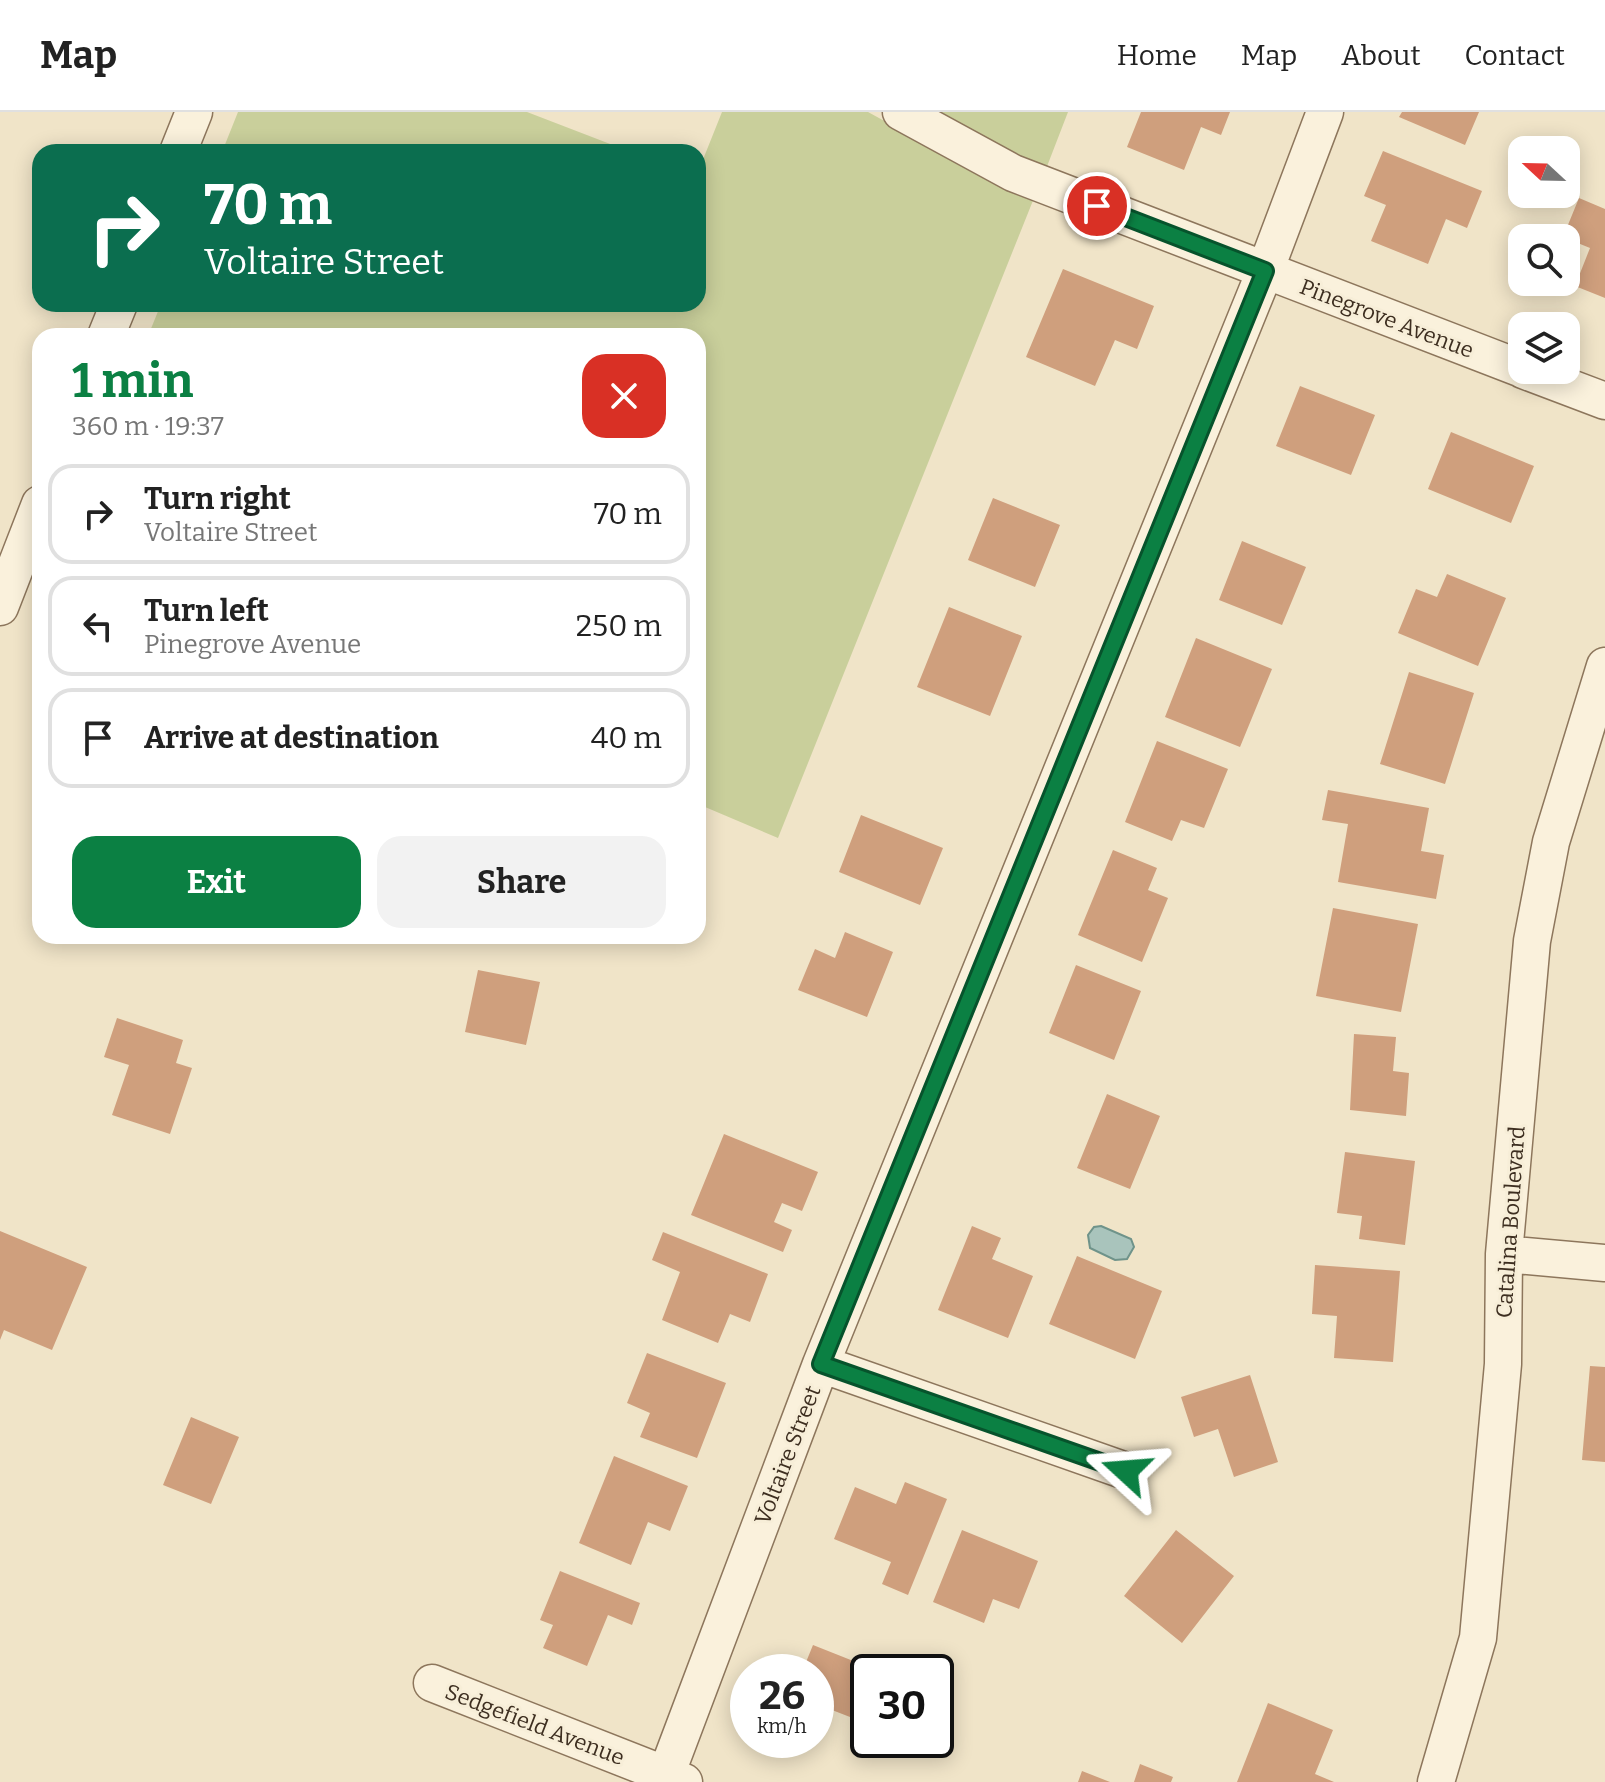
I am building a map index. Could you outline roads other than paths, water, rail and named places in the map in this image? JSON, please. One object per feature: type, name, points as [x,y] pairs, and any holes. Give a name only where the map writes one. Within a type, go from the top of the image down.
[{"type":"street","points":[[181,144],[194,112]]},
{"type":"street","name":"Pinegrove Avenue","points":[[901,112],[1013,173],[1508,364]]},
{"type":"street","name":"Voltaire Street","points":[[675,1778],[821,1364],[1265,271],[1325,112]]},
{"type":"street","name":"Pinegrove Avenue","points":[[1560,384],[1605,401]]},
{"type":"street","points":[[0,607],[32,525]]},
{"type":"street","name":"Catalina Boulevard","points":[[1436,1782],[1478,1638],[1503,1364],[1504,1254],[1532,941],[1551,842],[1598,708],[1605,666]]},
{"type":"street","points":[[1504,1254],[1605,1263]]},
{"type":"street","points":[[821,1364],[1126,1471]]},
{"type":"street","name":"Sedgefield Avenue","points":[[432,1683],[675,1778]]},
{"type":"water","points":[[1101,1226],[1131,1239],[1134,1247],[1127,1259],[1115,1260],[1090,1248],[1088,1235],[1094,1227]]}]
